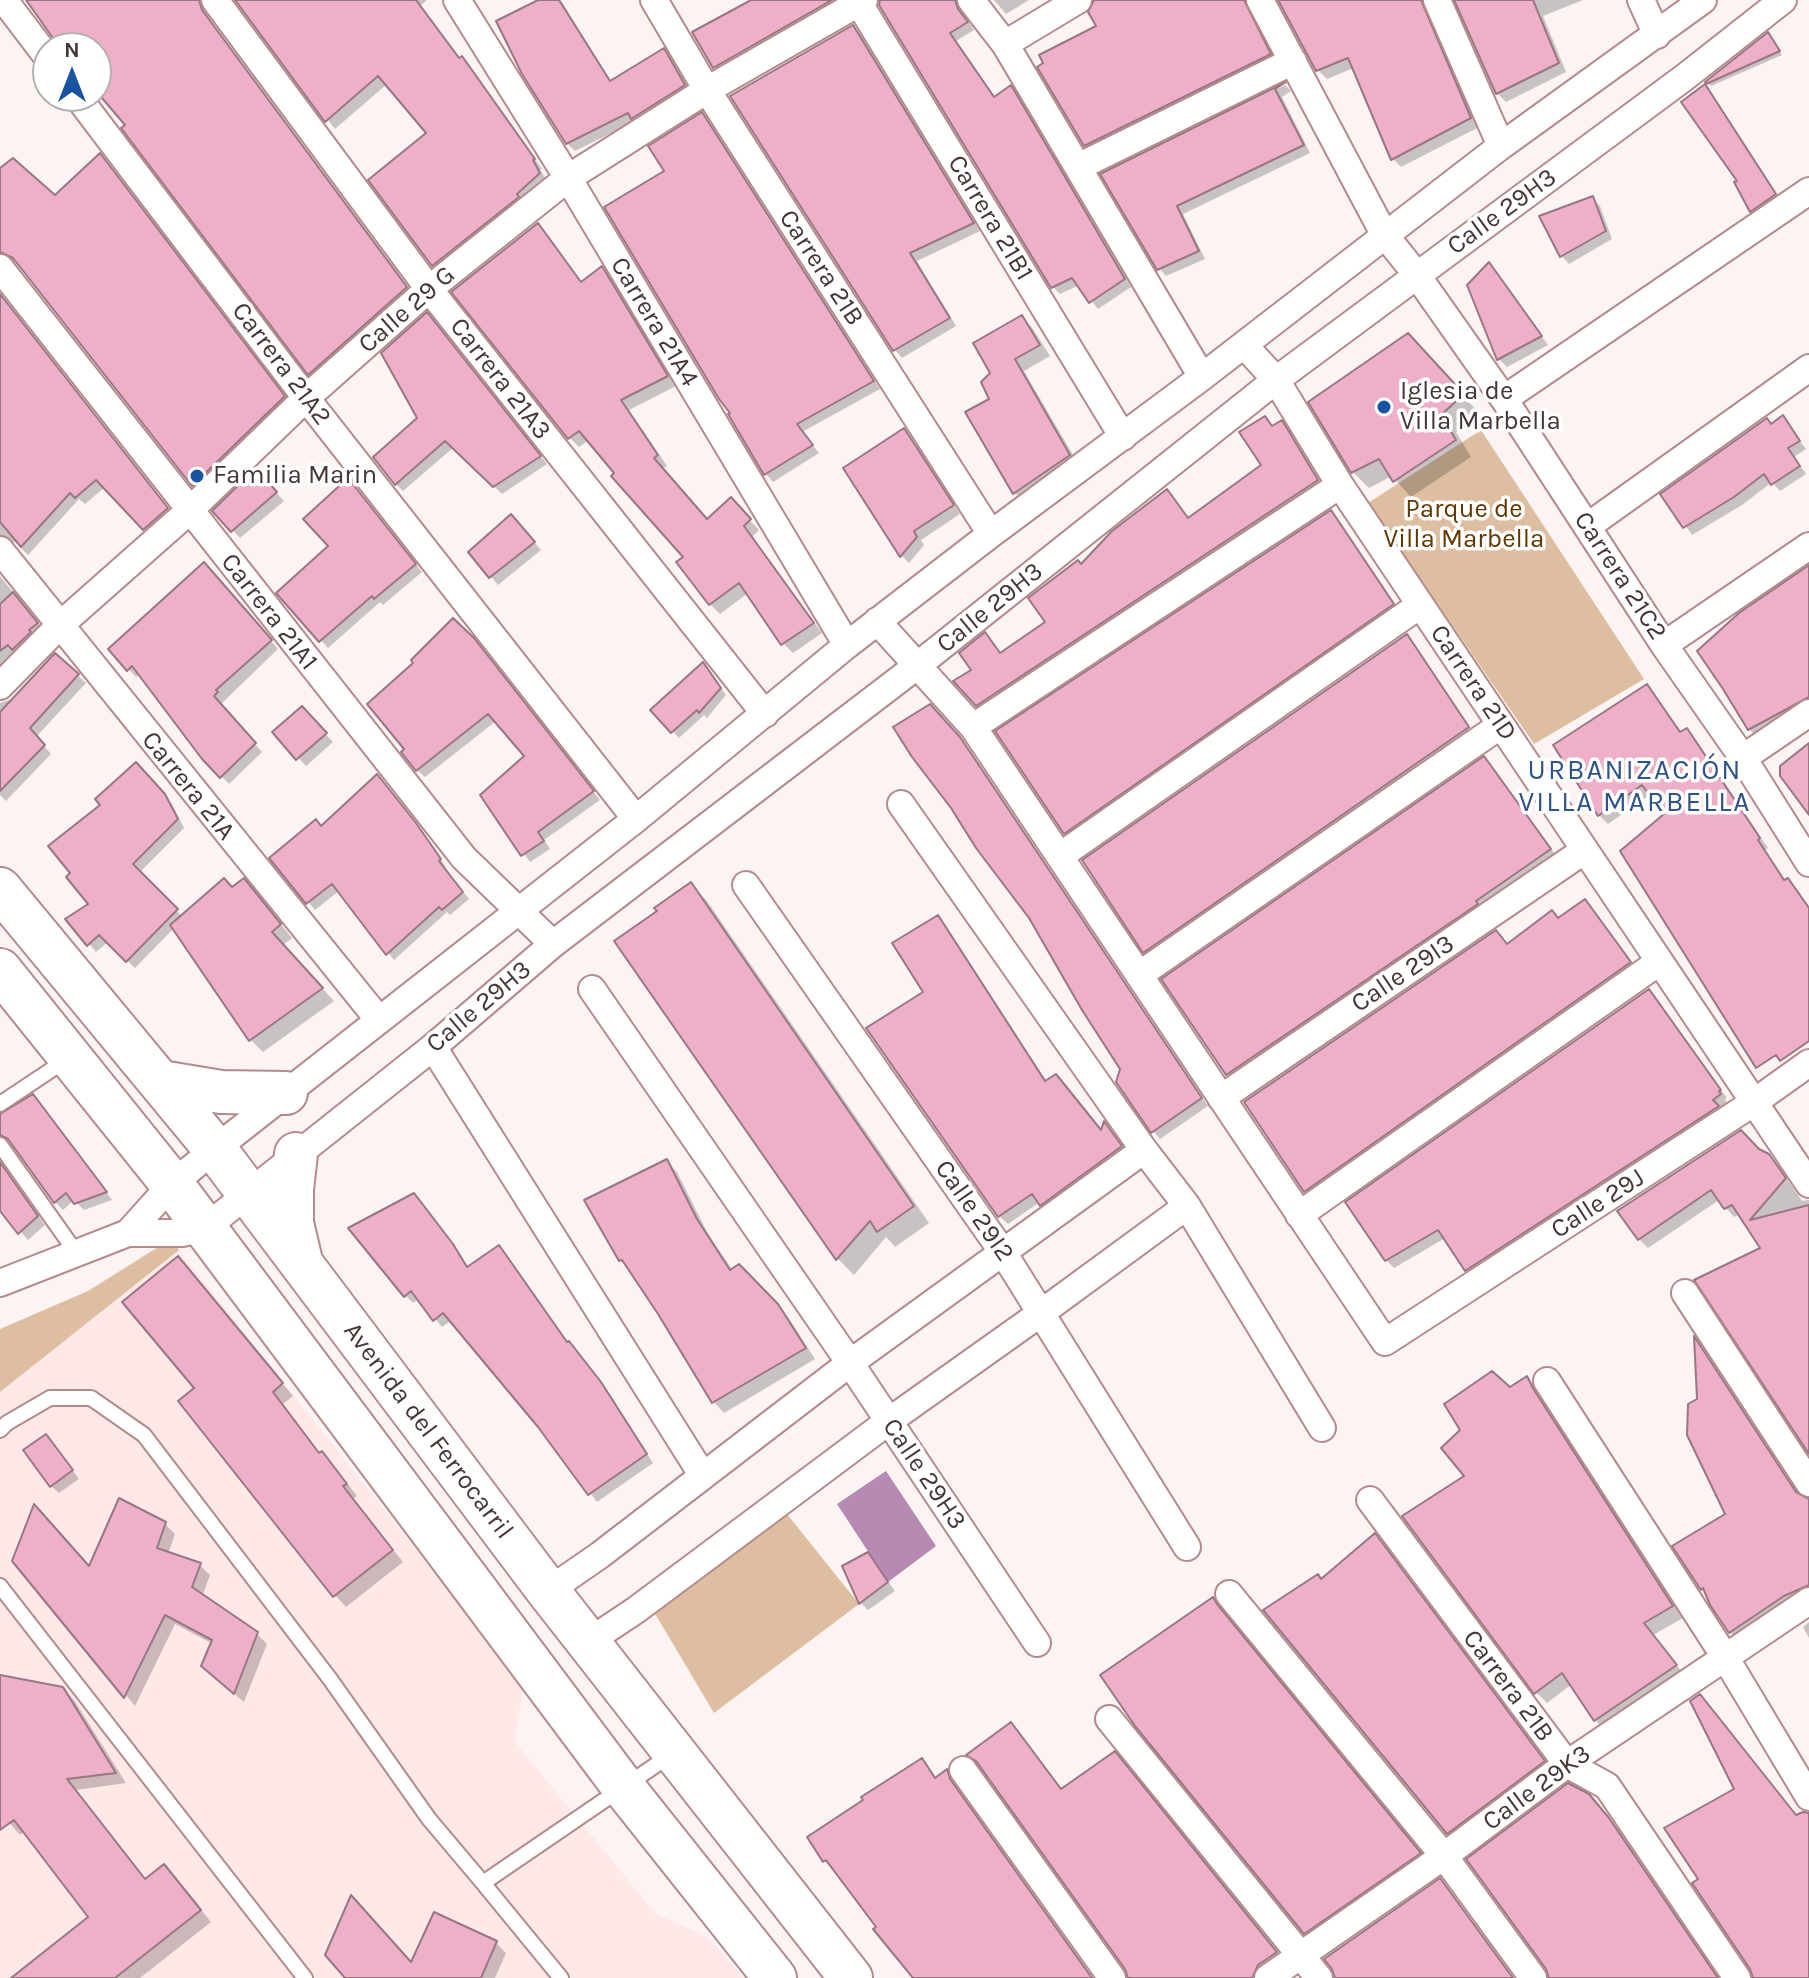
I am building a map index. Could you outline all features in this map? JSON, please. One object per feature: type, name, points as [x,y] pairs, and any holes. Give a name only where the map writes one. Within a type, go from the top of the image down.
[{"type":"main road","name":"Avenida del Ferrocarril","points":[[0,889],[215,1149],[548,1591],[851,1978]]},
{"type":"main road","points":[[0,970],[172,1184],[624,1788],[775,1978]]},
{"type":"main road","points":[[161,1082],[221,1092],[286,1093]]},
{"type":"main road","points":[[296,1154],[292,1223],[301,1262]]},
{"type":"street","points":[[4,0],[32,37]]},
{"type":"street","name":"Carrera 21A3","points":[[215,0],[429,289],[765,714]]},
{"type":"street","name":"Carrera 21A4","points":[[457,0],[568,178],[847,645]]},
{"type":"street","name":"Carrera 21B","points":[[654,0],[707,90],[991,534]]},
{"type":"street","points":[[971,0],[1005,44],[1202,377]]},
{"type":"street","points":[[1005,44],[1078,0]]},
{"type":"street","name":"Carrera 21C2","points":[[1260,0],[1384,234],[1504,399],[1664,645],[1743,758],[1809,863]]},
{"type":"street","points":[[1437,0],[1501,146]]},
{"type":"street","points":[[1641,0],[1657,35]]},
{"type":"street","name":"Calle 29H3","points":[[128,1233],[172,1184],[636,819],[877,621],[1202,377],[1501,146],[1703,0]]},
{"type":"street","name":"Calle 29H3","points":[[205,1228],[433,1047],[553,944],[918,665],[1276,380],[1685,77],[1783,0]]},
{"type":"street","name":"Calle 29 G","points":[[0,686],[59,626],[189,511],[306,398],[429,289],[568,178],[707,90],[860,1]]},
{"type":"street","name":"Carrera 21B1","points":[[860,1],[1123,437]]},
{"type":"street","points":[[1078,167],[1293,61]]},
{"type":"street","name":"Carrera 21A2","points":[[89,112],[306,398],[636,819]]},
{"type":"street","points":[[1504,399],[1809,191]]},
{"type":"street","name":"Carrera 21A1","points":[[0,268],[464,858],[553,944]]},
{"type":"street","name":"Carrera 21D","points":[[1244,345],[1276,380],[1340,485],[1753,1103]]},
{"type":"street","points":[[1588,526],[1809,368]]},
{"type":"street","points":[[973,727],[1340,485]]},
{"type":"street","points":[[1664,645],[1809,546]]},
{"type":"street","name":"Carrera 21A","points":[[0,550],[379,1020]]},
{"type":"street","points":[[1060,856],[1420,605]]},
{"type":"street","points":[[877,621],[973,727],[1299,1215],[1659,962]]},
{"type":"street","points":[[1743,758],[1809,713]]},
{"type":"street","points":[[1139,975],[1501,725]]},
{"type":"street","points":[[901,804],[1144,1150],[1187,1206],[1322,1428]]},
{"type":"street","name":"Calle 29I3","points":[[1221,1098],[1585,850]]},
{"type":"street","name":"Calle 29I2","points":[[746,885],[1004,1254],[1187,1547]]},
{"type":"street","name":"Calle 29H3","points":[[592,989],[850,1363],[1037,1643]]},
{"type":"street","points":[[433,1047],[703,1476]]},
{"type":"street","name":"Calle 29J","points":[[1299,1215],[1385,1342],[1753,1103],[1809,1063]]},
{"type":"street","points":[[1753,1103],[1809,1184]]},
{"type":"street","points":[[548,1591],[850,1363],[1144,1150]]},
{"type":"street","points":[[588,1642],[1187,1206]]},
{"type":"street","points":[[0,1283],[75,1251],[128,1233],[182,1233],[205,1228]]},
{"type":"street","points":[[1685,1293],[1809,1483]]},
{"type":"street","points":[[1547,1381],[1725,1657],[1809,1797]]},
{"type":"street","name":"Carrera 21B","points":[[1370,1500],[1567,1764],[1607,1786],[1737,1978]]},
{"type":"street","points":[[1229,1594],[1444,1856],[1533,1978]]},
{"type":"street","name":"Calle 29K3","points":[[1268,1978],[1444,1856],[1567,1764],[1809,1601]]},
{"type":"street","points":[[1109,1719],[1319,1978]]},
{"type":"street","points":[[963,1770],[1112,1978]]},
{"type":"lane","points":[[0,1104],[70,1057]]},
{"type":"lane","points":[[0,1145],[75,1251]]},
{"type":"lane","points":[[0,1430],[50,1398],[91,1398],[144,1435],[330,1679],[429,1819],[561,1978]]},
{"type":"lane","points":[[0,1586],[305,1978]]},
{"type":"lane","points":[[483,1883],[674,1752]]},
{"type":"shaded area","points":[[179,1250],[523,1686],[515,1742],[656,1914],[708,1937],[743,1978],[0,1978],[0,1392]]},
{"type":"shaded area","points":[[886,1471],[936,1546],[888,1582],[837,1504]]},
{"type":"green space","name":"Parque de Villa Marbella","points":[[1481,430],[1644,679],[1534,744],[1368,503]]},
{"type":"green space","points":[[171,1239],[179,1250],[0,1392],[0,1329],[88,1291]]},
{"type":"green space","points":[[787,1514],[859,1604],[714,1713],[651,1607]]},
{"type":"building","points":[[26,0],[199,0],[202,10],[407,287],[308,375],[121,128],[125,125],[112,110],[112,32],[49,32]]},
{"type":"building","points":[[235,0],[416,0],[459,58],[462,56],[535,159],[540,173],[517,194],[519,197],[432,266],[368,180],[426,133],[378,76],[325,122]]},
{"type":"building","points":[[538,0],[559,0],[610,81],[664,48],[685,85],[631,119],[628,113],[566,144],[522,74],[496,21]]},
{"type":"building","points":[[751,0],[832,0],[713,68],[692,32]]},
{"type":"building","points":[[880,0],[955,0],[968,22],[950,33],[994,97],[1011,85],[1125,279],[1089,303],[1072,278],[1051,288],[879,5]]},
{"type":"building","points":[[1094,0],[1244,0],[1271,54],[1084,146],[1037,67],[1043,63],[1039,55],[1096,26],[1088,12]]},
{"type":"building","points":[[1278,0],[1421,0],[1471,118],[1391,160],[1348,58],[1316,71]]},
{"type":"building","points":[[1454,0],[1533,0],[1559,63],[1496,94]]},
{"type":"building","points":[[853,25],[974,223],[910,253],[950,318],[893,351],[730,96]]},
{"type":"building","points":[[1768,32],[1780,51],[1706,84],[1705,82]]},
{"type":"building","points":[[1286,82],[1275,89],[1304,145],[1177,206],[1199,251],[1157,270],[1100,174]]},
{"type":"building","points":[[1705,84],[1776,194],[1750,212],[1734,182],[1737,181],[1681,102]]},
{"type":"building","points":[[702,112],[874,381],[797,424],[813,445],[764,475],[730,413],[604,207],[664,171],[648,146]]},
{"type":"building","points":[[100,153],[285,396],[192,486],[13,258],[0,252],[0,168],[13,158],[55,195]]},
{"type":"building","points":[[1593,196],[1606,231],[1560,257],[1539,216]]},
{"type":"building","points":[[538,223],[581,282],[602,266],[668,376],[621,400],[658,455],[654,458],[707,519],[731,497],[751,519],[744,526],[814,623],[781,645],[739,583],[709,605],[676,562],[683,557],[611,476],[614,473],[579,431],[568,439],[451,292]]},
{"type":"building","points":[[1489,262],[1542,336],[1497,360],[1467,285]]},
{"type":"building","points":[[0,294],[168,508],[143,530],[96,480],[75,498],[70,493],[21,547],[0,522]]},
{"type":"building","points":[[427,312],[541,456],[493,487],[445,441],[395,485],[373,457],[417,418],[381,353]]},
{"type":"building","points":[[1022,315],[1040,345],[1015,359],[1070,455],[1013,494],[965,412],[989,399],[981,382],[990,373],[973,343]]},
{"type":"building","name":"Iglesia de Villa Marbella","points":[[1408,333],[1464,394],[1441,415],[1456,440],[1393,482],[1379,459],[1351,473],[1308,402]]},
{"type":"building","points":[[1783,415],[1800,441],[1788,448],[1800,466],[1771,485],[1764,474],[1734,497],[1683,528],[1660,494],[1767,418],[1771,424]]},
{"type":"building","points":[[1265,416],[1272,426],[1282,420],[1318,480],[976,706],[953,681],[971,670],[959,653],[985,632],[1000,653],[1045,622],[1028,598],[1078,560],[1081,564],[1112,531],[1167,489],[1188,518],[1261,465],[1239,432]]},
{"type":"building","points":[[904,428],[954,505],[914,531],[917,537],[900,557],[843,468]]},
{"type":"building","points":[[256,468],[277,492],[231,532],[212,511]]},
{"type":"building","points":[[348,478],[416,564],[374,599],[372,596],[319,642],[276,593],[328,546],[303,519]]},
{"type":"building","points":[[1331,510],[1394,604],[1064,834],[995,731]]},
{"type":"building","points":[[511,514],[535,542],[489,578],[468,552]]},
{"type":"building","points":[[204,562],[272,640],[216,690],[218,692],[214,696],[256,743],[220,778],[202,759],[132,666],[127,671],[108,649]]},
{"type":"building","points":[[1809,565],[1809,697],[1748,730],[1697,651],[1739,613]]},
{"type":"building","points":[[13,592],[38,623],[12,650],[8,645],[0,651],[0,604]]},
{"type":"building","points":[[453,618],[474,638],[594,791],[538,832],[544,841],[521,856],[480,795],[524,756],[488,714],[416,771],[401,752],[404,749],[367,704],[413,663],[411,660]]},
{"type":"building","points":[[1407,634],[1469,727],[1143,953],[1082,860]]},
{"type":"building","points":[[55,653],[79,674],[30,728],[45,745],[0,791],[0,712]]},
{"type":"building","points":[[703,662],[721,688],[699,713],[697,710],[671,733],[650,710]]},
{"type":"building","points":[[1647,684],[1680,732],[1687,728],[1784,880],[1788,878],[1809,908],[1809,1041],[1780,1061],[1776,1055],[1756,1068],[1620,851],[1664,814],[1642,785],[1598,816],[1553,745]]},
{"type":"building","points":[[930,704],[960,737],[1202,1098],[1151,1133],[1116,1082],[1120,1069],[1029,918],[976,848],[893,727]]},
{"type":"building","points":[[302,706],[327,733],[296,760],[272,732]]},
{"type":"building","points":[[1809,743],[1809,815],[1780,776],[1780,766]]},
{"type":"building","points":[[1484,756],[1551,849],[1476,901],[1478,904],[1226,1075],[1161,979]]},
{"type":"building","points":[[136,762],[165,794],[178,819],[133,864],[178,909],[126,962],[99,935],[87,946],[65,919],[88,904],[66,877],[70,873],[48,846],[100,805],[95,799]]},
{"type":"building","points":[[377,774],[416,823],[463,892],[442,910],[439,907],[386,955],[332,884],[306,904],[269,858],[316,819],[321,826]]},
{"type":"building","points":[[224,878],[232,887],[244,878],[281,924],[272,932],[323,988],[249,1041],[170,925]]},
{"type":"building","points":[[691,882],[914,1206],[877,1232],[870,1221],[836,1260],[614,941]]},
{"type":"building","points":[[1585,899],[1631,962],[1304,1192],[1244,1102],[1496,930],[1507,944],[1552,910],[1558,918]]},
{"type":"building","points":[[938,915],[1045,1081],[1056,1074],[1101,1130],[1104,1121],[1122,1146],[1040,1206],[1032,1194],[998,1217],[866,1028],[923,992],[892,943]]},
{"type":"building","points":[[1649,989],[1721,1090],[1721,1094],[1713,1100],[1719,1106],[1465,1271],[1438,1230],[1385,1261],[1345,1202]]},
{"type":"building","points":[[33,1094],[107,1192],[74,1204],[66,1193],[54,1203],[8,1139],[0,1135],[0,1114]]},
{"type":"building","points":[[1741,1130],[1759,1149],[1769,1154],[1786,1178],[1750,1220],[1809,1205],[1809,1454],[1694,1280],[1760,1248],[1732,1205],[1724,1209],[1711,1190],[1638,1240],[1617,1211]]},
{"type":"building","points":[[667,1159],[697,1219],[730,1270],[739,1264],[778,1304],[806,1348],[712,1403],[658,1314],[622,1260],[619,1261],[584,1200]]},
{"type":"building","points":[[0,1162],[38,1216],[18,1234],[0,1211]]},
{"type":"building","points":[[414,1193],[467,1267],[499,1245],[567,1342],[601,1382],[647,1454],[588,1495],[538,1427],[443,1313],[433,1321],[411,1291],[404,1297],[348,1228]]},
{"type":"building","points":[[178,1256],[283,1383],[273,1392],[319,1453],[322,1451],[347,1484],[343,1486],[393,1550],[333,1597],[178,1401],[194,1388],[122,1302]]},
{"type":"building","points":[[1694,1336],[1796,1492],[1809,1499],[1809,1585],[1784,1596],[1729,1633],[1710,1605],[1703,1588],[1701,1590],[1672,1546],[1725,1514],[1687,1435],[1688,1404],[1697,1399]]},
{"type":"building","points":[[1492,1371],[1510,1387],[1527,1376],[1673,1606],[1644,1623],[1677,1665],[1594,1721],[1562,1673],[1534,1694],[1402,1516],[1464,1476],[1441,1448],[1460,1430],[1444,1404]]},
{"type":"building","points":[[46,1434],[73,1470],[50,1487],[23,1450]]},
{"type":"building","points":[[119,1498],[166,1522],[157,1548],[201,1563],[192,1587],[258,1632],[234,1694],[201,1666],[212,1640],[165,1615],[124,1698],[12,1561],[34,1504],[89,1566]]},
{"type":"building","points":[[1375,1533],[1545,1761],[1447,1834],[1263,1610],[1318,1574],[1321,1579]]},
{"type":"building","points":[[868,1552],[888,1582],[859,1604],[842,1566]]},
{"type":"building","points":[[1213,1597],[1421,1853],[1304,1934],[1135,1726],[1100,1675]]},
{"type":"building","points":[[0,1675],[63,1687],[116,1773],[67,1779],[145,1879],[164,1864],[201,1910],[115,1978],[11,1978],[88,1917],[14,1820],[0,1830]]},
{"type":"building","points":[[1700,1694],[1796,1815],[1809,1813],[1809,1978],[1753,1978],[1692,1883],[1698,1879],[1664,1828],[1734,1789],[1690,1701]]},
{"type":"building","points":[[1011,1722],[1061,1789],[1115,1751],[1277,1952],[1258,1965],[1252,1978],[1128,1978],[1125,1969],[976,1761],[966,1755]]},
{"type":"building","points":[[922,1758],[935,1778],[947,1769],[950,1779],[1092,1978],[913,1978],[873,1929],[876,1927],[826,1860],[823,1862],[807,1837]]},
{"type":"building","points":[[1568,1783],[1589,1794],[1609,1818],[1718,1978],[1549,1978],[1546,1969],[1466,1859]]},
{"type":"building","points":[[1440,1878],[1513,1978],[1335,1978],[1324,1959]]},
{"type":"building","points":[[351,1895],[411,1962],[434,1912],[497,1941],[481,1978],[345,1978],[325,1955]]},
{"type":"place","name":"Iglesia de Villa Marbella","points":[[1384,407]]},
{"type":"place","name":"Familia Marin","points":[[197,476]]},
{"type":"district","name":"URBANIZACIÓN VILLA MARBELLA","points":[[1635,787]]}]
